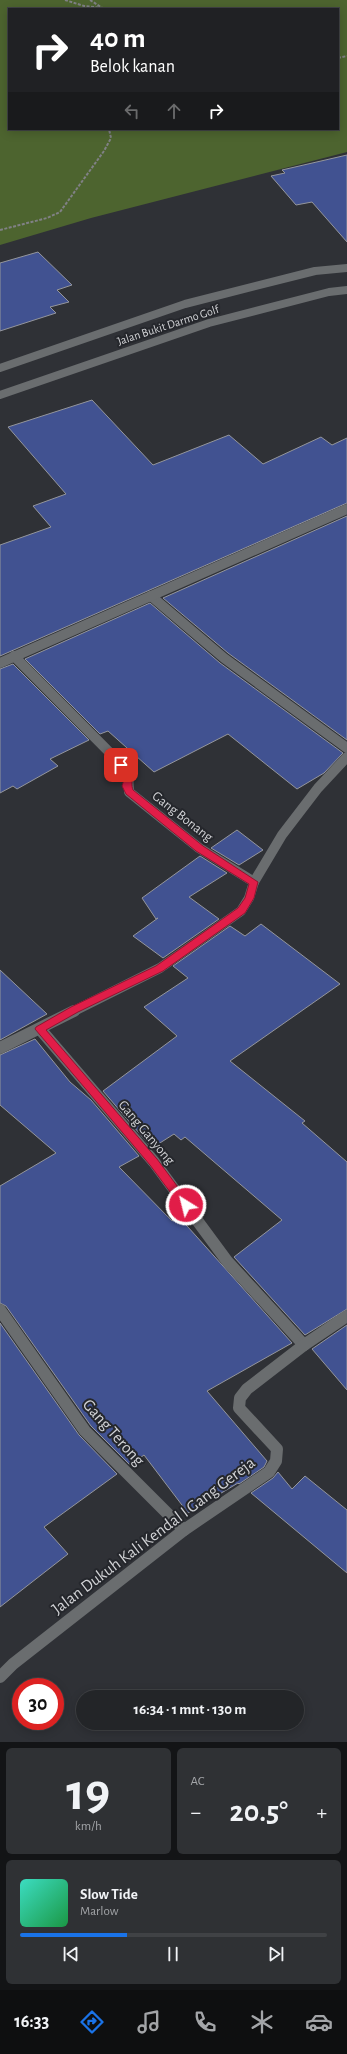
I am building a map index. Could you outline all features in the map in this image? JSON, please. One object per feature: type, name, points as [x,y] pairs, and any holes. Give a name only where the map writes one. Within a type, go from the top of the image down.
[{"type":"street","name":"Jalan Bukit Darmo Golf","points":[[0,368],[185,304],[314,271],[347,268]]},
{"type":"street","name":"Jalan Bukit Darmo Golf","points":[[0,395],[209,322],[329,292],[347,290]]},
{"type":"street","points":[[0,663],[347,509]]},
{"type":"street","points":[[151,596],[224,658],[347,748]]},
{"type":"street","name":"Gang Bonang","points":[[14,656],[128,771],[129,778],[127,786],[129,792],[199,848],[254,882]]},
{"type":"street","points":[[0,1048],[40,1029],[75,1009],[160,968],[241,911],[249,898],[254,882],[282,835],[318,788],[347,757]]},
{"type":"street","name":"Gang Ganyong","points":[[40,1029],[154,1162],[227,1260],[304,1345]]},
{"type":"street","name":"Gang Terong","points":[[0,1310],[85,1431],[184,1530]]},
{"type":"street","points":[[304,1345],[347,1316]]},
{"type":"street","name":"Jalan Dukuh Kali Kendal I Gang Gereja","points":[[0,1677],[13,1664],[184,1530],[269,1472],[276,1461],[277,1449],[239,1408],[240,1398],[247,1389],[304,1345]]},
{"type":"path","points":[[65,0],[97,8]]},
{"type":"path","points":[[90,0],[102,8]]},
{"type":"path","points":[[0,230],[48,218],[60,212],[104,151],[111,138],[109,130]]},
{"type":"green space","points":[[0,0],[347,0],[347,152],[91,218],[0,245]]},
{"type":"building","points":[[347,155],[347,242],[312,202],[296,205],[271,176],[285,173],[282,170]]},
{"type":"building","points":[[38,252],[72,285],[57,290],[69,302],[50,307],[56,313],[0,331],[0,263]]},
{"type":"building","points":[[92,400],[153,465],[229,435],[263,464],[321,437],[332,445],[347,438],[347,503],[0,656],[0,545],[51,527],[33,506],[66,494],[8,427]]},
{"type":"building","points":[[347,516],[347,740],[228,653],[163,598]]},
{"type":"building","points":[[150,603],[220,663],[343,753],[324,773],[297,789],[228,734],[154,772],[108,731],[100,734],[25,659]]},
{"type":"building","points":[[13,664],[89,740],[50,759],[58,766],[17,789],[13,786],[0,793],[0,669]]},
{"type":"building","points":[[237,830],[263,850],[239,865],[211,848]]},
{"type":"building","points":[[200,856],[227,873],[189,897],[219,919],[163,958],[133,936],[158,918],[156,919],[142,898]]},
{"type":"building","points":[[261,924],[340,984],[230,1061],[305,1121],[302,1123],[347,1162],[347,1309],[305,1335],[234,1257],[282,1220],[185,1137],[181,1140],[174,1134],[152,1148],[103,1091],[177,1036],[144,1007],[188,978],[173,966],[230,926],[245,936]]},
{"type":"building","points":[[0,970],[47,1014],[0,1040]]},
{"type":"building","points":[[35,1039],[70,1082],[91,1100],[139,1156],[119,1167],[172,1221],[179,1217],[292,1343],[207,1391],[267,1461],[264,1467],[239,1484],[238,1483],[188,1513],[144,1455],[130,1465],[91,1426],[6,1306],[0,1303],[0,1186],[56,1153],[0,1105],[0,1055]]},
{"type":"building","points":[[0,1323],[79,1435],[117,1474],[44,1527],[68,1554],[0,1607]]},
{"type":"building","points":[[347,1325],[347,1390],[312,1349]]},
{"type":"building","points":[[278,1472],[292,1489],[305,1476],[347,1510],[347,1573],[251,1493],[273,1478]]},
{"type":"route","points":[[121,765],[128,771],[129,778],[127,786],[129,792],[199,848],[254,882],[249,898],[241,911],[160,968],[75,1009],[40,1029],[154,1162],[186,1205]]}]
